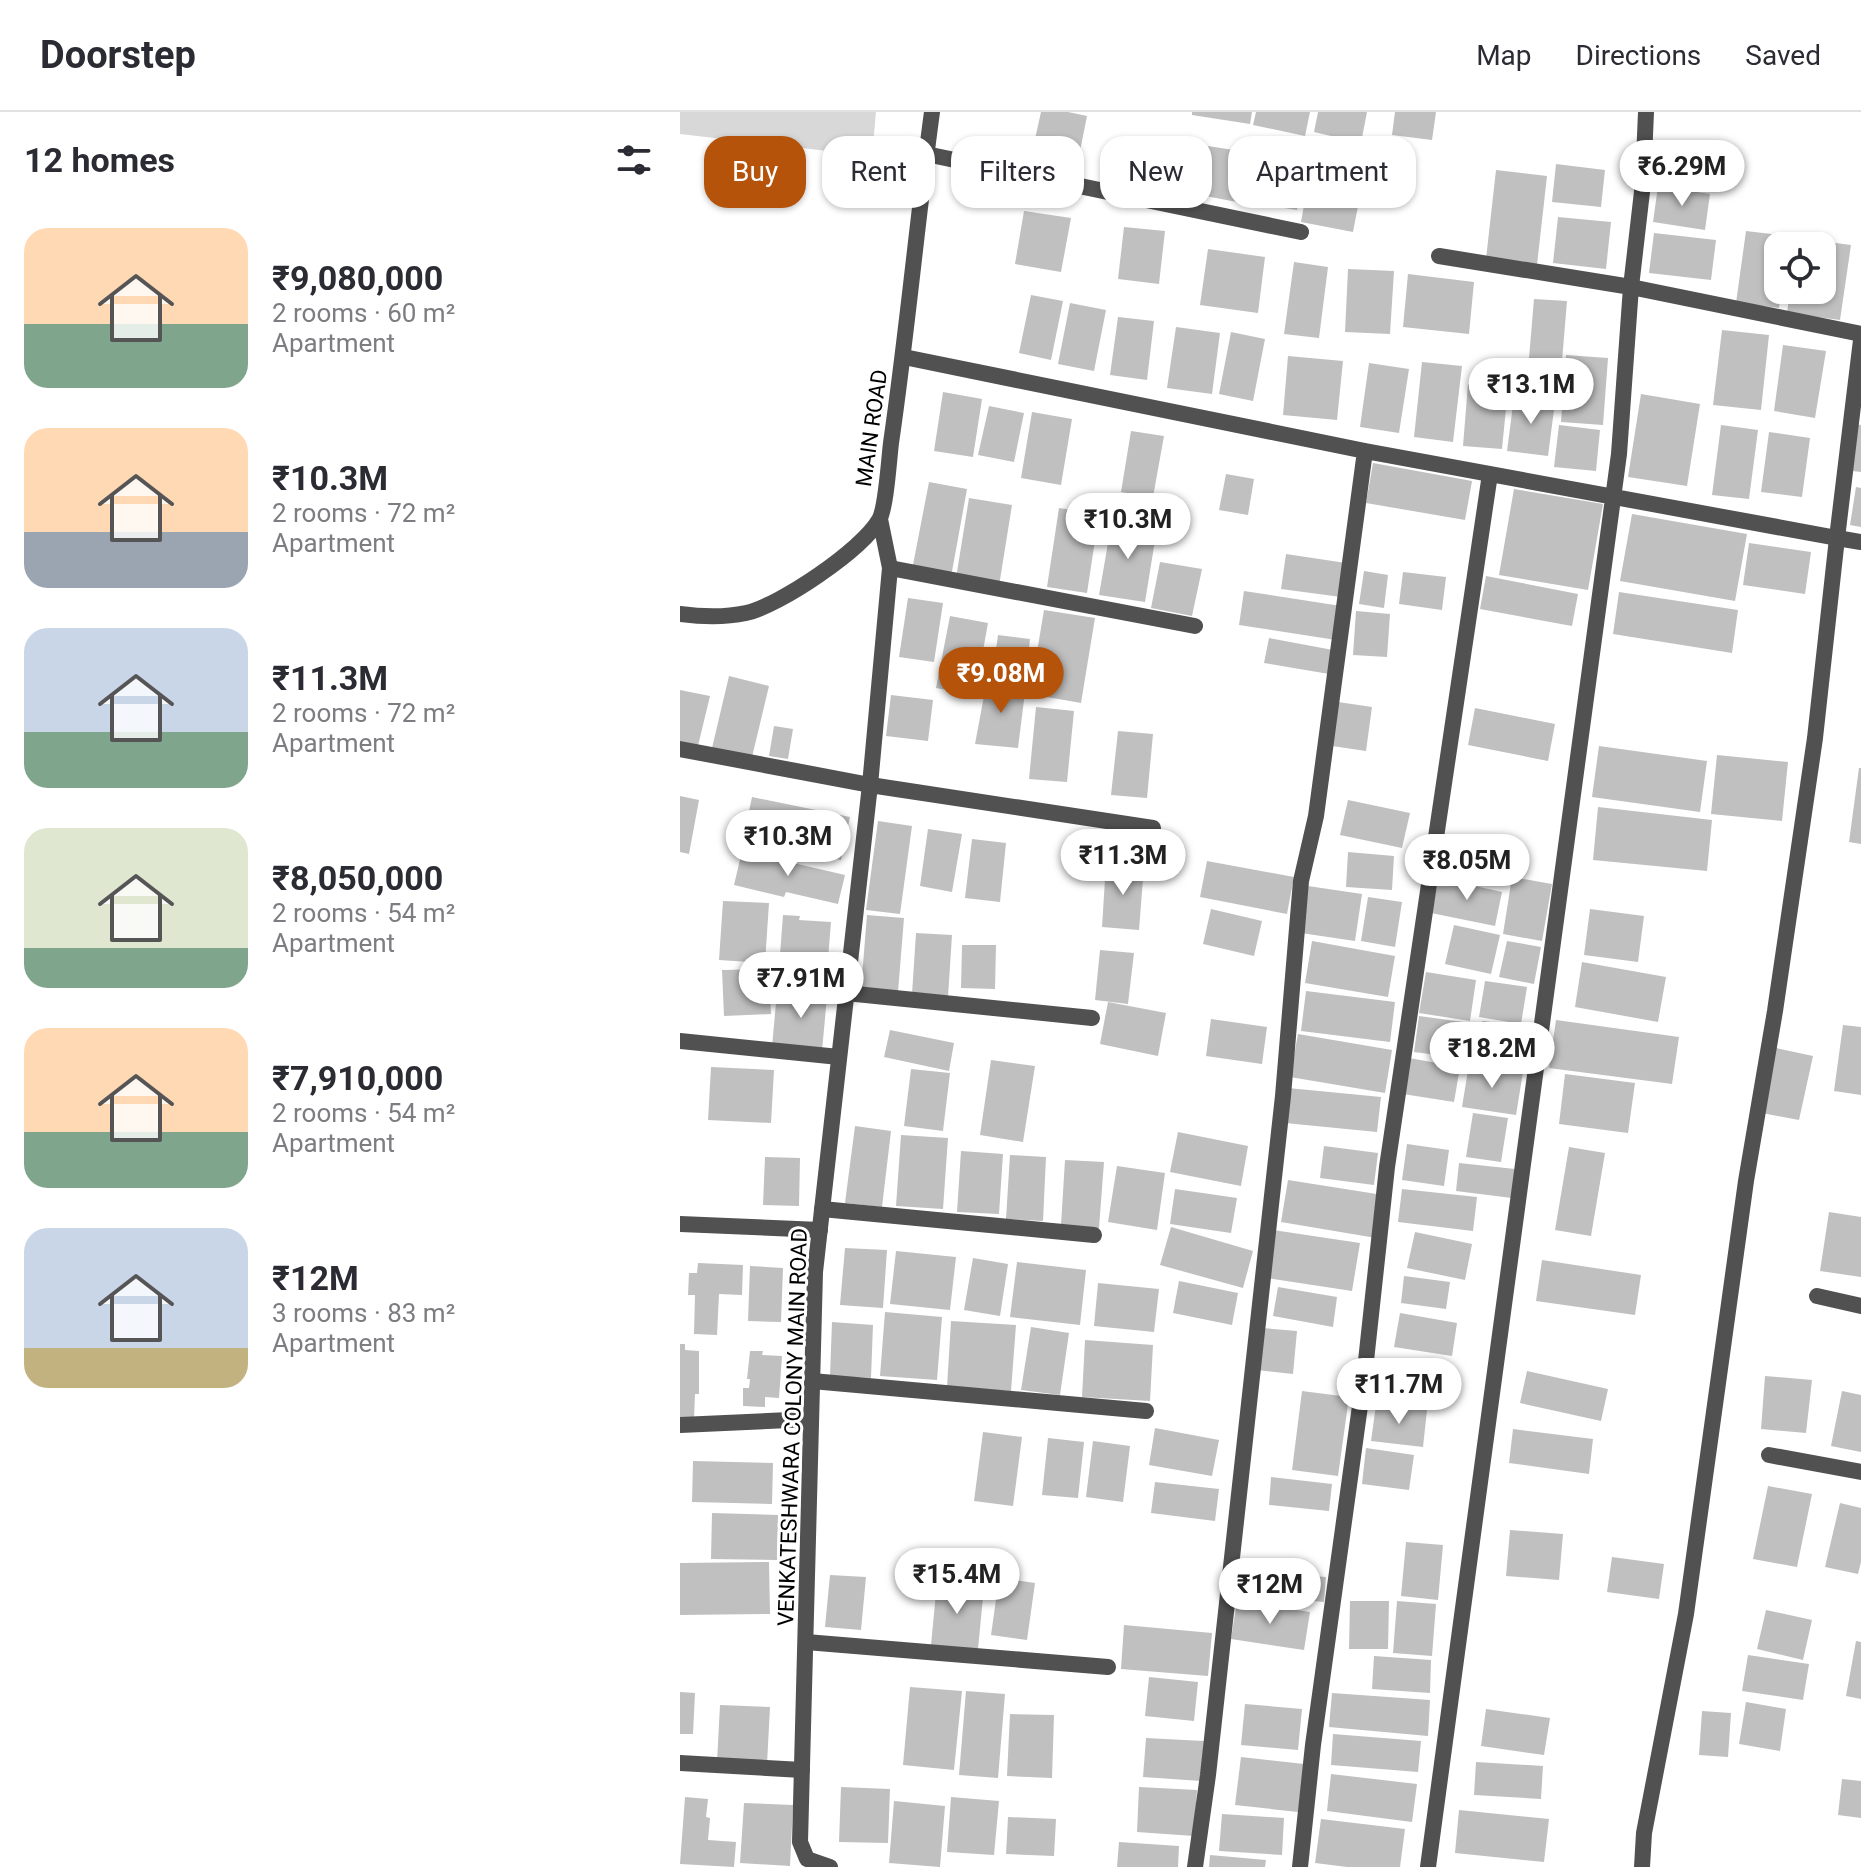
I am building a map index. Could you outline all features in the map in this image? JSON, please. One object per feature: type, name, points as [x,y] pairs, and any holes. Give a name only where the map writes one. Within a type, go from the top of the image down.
[{"type":"street","name":"MAIN ROAD","points":[[929,136],[932,112]]},
{"type":"street","points":[[1428,1867],[1613,497],[1643,183],[1646,112]]},
{"type":"street","points":[[935,156],[1301,232]]},
{"type":"street","name":"MAIN ROAD","points":[[680,614],[717,618],[750,612],[796,589],[846,555],[880,519],[904,357],[919,208]]},
{"type":"street","points":[[1439,256],[1631,287],[1861,334]]},
{"type":"street","points":[[1642,1867],[1644,1833],[1686,1614],[1746,1181],[1811,768],[1861,340]]},
{"type":"street","points":[[904,357],[1365,451],[1861,542]]},
{"type":"street","points":[[1195,1867],[1208,1775],[1283,1096],[1301,881],[1316,816],[1365,451]]},
{"type":"street","points":[[1300,1867],[1313,1745],[1365,1370],[1387,1167],[1490,474]]},
{"type":"street","name":"VENKATESHWARA COLONY MAIN ROAD","points":[[830,1867],[807,1859],[800,1842],[815,1272],[870,785],[890,568],[880,519]]},
{"type":"street","points":[[890,568],[1195,626]]},
{"type":"street","points":[[680,749],[870,785],[1153,828]]},
{"type":"street","points":[[846,993],[1092,1018]]},
{"type":"street","points":[[680,1041],[839,1057]]},
{"type":"street","points":[[822,1209],[1094,1235]]},
{"type":"street","points":[[680,1224],[820,1230]]},
{"type":"street","points":[[1817,1296],[1861,1306]]},
{"type":"street","points":[[812,1381],[1146,1411]]},
{"type":"street","points":[[680,1425],[811,1419]]},
{"type":"street","points":[[1769,1455],[1861,1472]]},
{"type":"street","points":[[806,1642],[1108,1667]]},
{"type":"street","points":[[680,1763],[802,1770]]},
{"type":"shaded area","points":[[680,112],[876,112],[874,136],[822,136],[822,150],[806,148],[806,136],[680,134]]},
{"type":"building","points":[[1041,112],[1087,116],[1083,136],[1036,136]]},
{"type":"building","points":[[1192,112],[1252,112],[1250,124],[1192,115]]},
{"type":"building","points":[[1256,112],[1310,112],[1305,136],[1253,125]]},
{"type":"building","points":[[1318,112],[1367,112],[1362,136],[1331,136],[1314,132]]},
{"type":"building","points":[[1395,112],[1436,112],[1432,140],[1392,135]]},
{"type":"building","points":[[1212,147],[1228,149],[1228,200],[1212,197]]},
{"type":"building","points":[[1556,164],[1605,170],[1601,207],[1552,202]]},
{"type":"building","points":[[1496,170],[1547,176],[1537,265],[1486,259]]},
{"type":"building","points":[[1658,186],[1710,194],[1705,230],[1653,222]]},
{"type":"building","points":[[1303,208],[1358,208],[1353,232],[1301,222]]},
{"type":"building","points":[[1024,211],[1071,218],[1061,272],[1015,264]]},
{"type":"building","points":[[1558,217],[1611,222],[1606,269],[1553,263]]},
{"type":"building","points":[[1124,227],[1165,231],[1159,284],[1118,279]]},
{"type":"building","points":[[1746,231],[1764,233],[1764,304],[1779,304],[1779,308],[1736,303]]},
{"type":"building","points":[[1654,233],[1716,240],[1711,280],[1649,273]]},
{"type":"building","points":[[1836,243],[1851,245],[1840,320],[1787,313],[1788,304],[1836,304]]},
{"type":"building","points":[[1208,249],[1265,257],[1258,313],[1200,305]]},
{"type":"building","points":[[1294,262],[1328,267],[1319,338],[1284,334]]},
{"type":"building","points":[[1348,269],[1394,271],[1390,334],[1345,332]]},
{"type":"building","points":[[1408,274],[1474,282],[1469,334],[1403,327]]},
{"type":"building","points":[[1031,295],[1063,301],[1051,360],[1019,353]]},
{"type":"building","points":[[1534,299],[1567,301],[1562,361],[1529,358]]},
{"type":"building","points":[[1070,303],[1106,310],[1094,371],[1058,364]]},
{"type":"building","points":[[1118,317],[1154,321],[1147,380],[1110,375]]},
{"type":"building","points":[[1176,327],[1220,333],[1212,394],[1167,388]]},
{"type":"building","points":[[1722,330],[1769,335],[1761,410],[1713,405]]},
{"type":"building","points":[[1231,332],[1265,339],[1253,401],[1219,394]]},
{"type":"building","points":[[1783,345],[1826,351],[1815,418],[1774,411]]},
{"type":"building","points":[[1566,355],[1608,358],[1603,425],[1561,422]]},
{"type":"building","points":[[1288,356],[1343,361],[1337,420],[1283,415]]},
{"type":"building","points":[[1422,362],[1462,366],[1453,442],[1414,437]]},
{"type":"building","points":[[1369,363],[1409,369],[1399,433],[1360,427]]},
{"type":"building","points":[[1468,384],[1508,388],[1502,449],[1463,446]]},
{"type":"building","points":[[943,392],[982,399],[973,457],[934,451]]},
{"type":"building","points":[[1641,394],[1700,404],[1687,486],[1628,477]]},
{"type":"building","points":[[1514,397],[1555,402],[1548,456],[1507,451]]},
{"type":"building","points":[[989,406],[1024,413],[1014,462],[978,455]]},
{"type":"building","points":[[1032,412],[1072,419],[1061,485],[1021,478]]},
{"type":"building","points":[[1856,424],[1861,425],[1861,472],[1852,471]]},
{"type":"building","points":[[1559,425],[1600,430],[1596,471],[1554,467]]},
{"type":"building","points":[[1721,425],[1758,430],[1749,499],[1712,495]]},
{"type":"building","points":[[1131,431],[1164,436],[1153,497],[1121,492]]},
{"type":"building","points":[[1769,432],[1810,438],[1802,497],[1761,492]]},
{"type":"building","points":[[1373,463],[1472,481],[1465,520],[1366,503]]},
{"type":"building","points":[[1226,474],[1254,479],[1248,515],[1219,510]]},
{"type":"building","points":[[929,482],[967,489],[951,577],[912,570]]},
{"type":"building","points":[[1856,487],[1861,488],[1861,527],[1850,525]]},
{"type":"building","points":[[1514,489],[1603,504],[1588,590],[1499,575]]},
{"type":"building","points":[[969,498],[1012,505],[999,586],[956,578]]},
{"type":"building","points":[[1059,508],[1099,514],[1087,593],[1047,587]]},
{"type":"building","points":[[1632,514],[1747,534],[1735,601],[1620,581]]},
{"type":"building","points":[[1112,520],[1157,528],[1145,602],[1099,595]]},
{"type":"building","points":[[1749,543],[1811,552],[1805,594],[1743,585]]},
{"type":"building","points":[[1286,554],[1346,563],[1341,597],[1281,589]]},
{"type":"building","points":[[1160,562],[1202,569],[1192,616],[1151,608]]},
{"type":"building","points":[[1364,571],[1388,575],[1384,608],[1359,604]]},
{"type":"building","points":[[1403,572],[1446,577],[1442,610],[1399,604]]},
{"type":"building","points":[[1486,576],[1578,594],[1572,626],[1480,609]]},
{"type":"building","points":[[1244,591],[1341,606],[1336,640],[1239,625]]},
{"type":"building","points":[[1619,592],[1738,610],[1732,653],[1613,634]]},
{"type":"building","points":[[908,598],[943,603],[934,662],[899,657]]},
{"type":"building","points":[[1044,610],[1095,618],[1081,703],[1030,694]]},
{"type":"building","points":[[1356,611],[1390,614],[1387,657],[1353,655]]},
{"type":"building","points":[[950,616],[988,623],[975,695],[936,688]]},
{"type":"building","points":[[998,635],[1030,639],[1026,676],[993,672]]},
{"type":"building","points":[[1269,638],[1333,650],[1329,674],[1264,663]]},
{"type":"building","points":[[729,676],[769,686],[752,757],[712,748]]},
{"type":"building","points":[[987,680],[1026,684],[1018,748],[975,744]]},
{"type":"building","points":[[680,690],[710,696],[697,750],[680,746]]},
{"type":"building","points":[[891,695],[933,700],[928,741],[886,736]]},
{"type":"building","points":[[1338,702],[1372,707],[1366,751],[1332,746]]},
{"type":"building","points":[[1036,707],[1074,711],[1067,782],[1029,779]]},
{"type":"building","points":[[1475,708],[1555,724],[1548,761],[1468,745]]},
{"type":"building","points":[[774,726],[793,729],[788,759],[769,756]]},
{"type":"building","points":[[1118,731],[1153,734],[1147,798],[1111,795]]},
{"type":"building","points":[[1599,746],[1707,761],[1700,812],[1592,797]]},
{"type":"building","points":[[1717,755],[1788,762],[1782,821],[1711,814]]},
{"type":"building","points":[[1861,768],[1861,844],[1849,842]]},
{"type":"building","points":[[680,796],[699,800],[689,854],[680,852]]},
{"type":"building","points":[[752,797],[850,817],[841,860],[743,839]]},
{"type":"building","points":[[1348,800],[1410,813],[1402,848],[1340,835]]},
{"type":"building","points":[[1598,807],[1712,820],[1707,871],[1593,860]]},
{"type":"building","points":[[878,821],[912,826],[900,914],[866,910]]},
{"type":"building","points":[[928,829],[962,834],[952,892],[920,886]]},
{"type":"building","points":[[1446,835],[1510,848],[1503,883],[1439,869]]},
{"type":"building","points":[[972,839],[1006,843],[1000,902],[965,898]]},
{"type":"building","points":[[742,851],[845,875],[838,904],[786,892],[784,897],[734,885]]},
{"type":"building","points":[[1348,852],[1394,856],[1392,890],[1346,887]]},
{"type":"building","points":[[1207,861],[1294,877],[1287,914],[1200,897]]},
{"type":"building","points":[[1106,864],[1144,866],[1139,930],[1102,927]]},
{"type":"building","points":[[1512,877],[1552,884],[1542,941],[1503,934]]},
{"type":"building","points":[[1439,878],[1502,892],[1495,926],[1431,913]]},
{"type":"building","points":[[1308,886],[1362,894],[1355,941],[1301,933]]},
{"type":"building","points":[[1368,897],[1402,902],[1395,947],[1361,941]]},
{"type":"building","points":[[723,901],[769,903],[765,963],[719,960]]},
{"type":"building","points":[[1211,909],[1262,921],[1254,956],[1203,944]]},
{"type":"building","points":[[1590,909],[1644,916],[1638,962],[1584,955]]},
{"type":"building","points":[[783,915],[800,916],[799,920],[831,922],[827,971],[779,968]]},
{"type":"building","points":[[867,915],[904,918],[898,992],[861,989]]},
{"type":"building","points":[[1454,925],[1500,935],[1491,974],[1445,964]]},
{"type":"building","points":[[916,933],[952,935],[948,997],[912,994]]},
{"type":"building","points":[[1312,941],[1395,956],[1388,997],[1305,983]]},
{"type":"building","points":[[1507,941],[1541,947],[1534,984],[1499,977]]},
{"type":"building","points":[[962,945],[996,945],[995,989],[961,988]]},
{"type":"building","points":[[1100,950],[1134,953],[1128,1004],[1095,1000]]},
{"type":"building","points":[[1582,962],[1666,977],[1658,1022],[1575,1007]]},
{"type":"building","points":[[769,969],[771,1014],[724,1016],[722,970]]},
{"type":"building","points":[[1426,972],[1476,980],[1470,1021],[1419,1013]]},
{"type":"building","points":[[1485,981],[1527,987],[1521,1024],[1479,1017]]},
{"type":"building","points":[[811,984],[828,986],[822,1051],[772,1047],[777,992],[810,995]]},
{"type":"building","points":[[1306,991],[1395,1002],[1390,1042],[1301,1031]]},
{"type":"building","points":[[1108,1002],[1166,1013],[1158,1056],[1100,1044]]},
{"type":"building","points":[[1419,1016],[1471,1023],[1467,1059],[1414,1052]]},
{"type":"building","points":[[1211,1019],[1267,1027],[1262,1064],[1206,1056]]},
{"type":"building","points":[[1556,1020],[1679,1037],[1672,1084],[1549,1068]]},
{"type":"building","points":[[1482,1021],[1527,1026],[1523,1064],[1478,1059]]},
{"type":"building","points":[[1843,1025],[1861,1027],[1861,1095],[1834,1091]]},
{"type":"building","points":[[890,1030],[954,1043],[949,1071],[884,1057]]},
{"type":"building","points":[[1298,1034],[1392,1050],[1385,1093],[1290,1077]]},
{"type":"building","points":[[1776,1048],[1813,1056],[1799,1120],[1762,1113]]},
{"type":"building","points":[[1409,1058],[1460,1067],[1454,1102],[1403,1094]]},
{"type":"building","points":[[991,1060],[1035,1066],[1023,1142],[980,1135]]},
{"type":"building","points":[[1469,1064],[1523,1072],[1516,1115],[1462,1107]]},
{"type":"building","points":[[711,1067],[774,1070],[771,1123],[708,1120]]},
{"type":"building","points":[[911,1069],[950,1073],[943,1131],[904,1126]]},
{"type":"building","points":[[1565,1074],[1635,1083],[1628,1133],[1559,1124]]},
{"type":"building","points":[[1288,1088],[1381,1097],[1377,1132],[1285,1123]]},
{"type":"building","points":[[1473,1113],[1508,1118],[1501,1162],[1466,1157]]},
{"type":"building","points":[[855,1126],[891,1131],[882,1207],[845,1203]]},
{"type":"building","points":[[1178,1132],[1248,1146],[1241,1186],[1170,1172]]},
{"type":"building","points":[[901,1135],[948,1138],[943,1209],[896,1206]]},
{"type":"building","points":[[1407,1144],[1449,1150],[1444,1186],[1402,1180]]},
{"type":"building","points":[[1324,1146],[1378,1153],[1374,1185],[1320,1178]]},
{"type":"building","points":[[1569,1147],[1605,1153],[1591,1236],[1555,1230]]},
{"type":"building","points":[[961,1151],[1003,1154],[999,1214],[957,1212]]},
{"type":"building","points":[[1010,1155],[1046,1157],[1043,1221],[1006,1219]]},
{"type":"building","points":[[765,1157],[800,1158],[799,1206],[763,1205]]},
{"type":"building","points":[[1065,1160],[1104,1162],[1099,1228],[1061,1225]]},
{"type":"building","points":[[1459,1163],[1515,1169],[1512,1198],[1456,1191]]},
{"type":"building","points":[[1117,1166],[1165,1173],[1157,1230],[1108,1222]]},
{"type":"building","points":[[1288,1180],[1383,1195],[1376,1238],[1281,1222]]},
{"type":"building","points":[[1175,1189],[1237,1198],[1231,1233],[1170,1224]]},
{"type":"building","points":[[1402,1189],[1477,1197],[1473,1231],[1398,1222]]},
{"type":"building","points":[[1829,1212],[1861,1217],[1861,1277],[1820,1271]]},
{"type":"building","points":[[1171,1227],[1253,1251],[1243,1288],[1160,1265]]},
{"type":"building","points":[[1273,1230],[1360,1243],[1352,1291],[1266,1278]]},
{"type":"building","points":[[1415,1232],[1472,1244],[1465,1280],[1407,1268]]},
{"type":"building","points":[[845,1248],[887,1250],[883,1308],[840,1305]]},
{"type":"building","points":[[896,1251],[956,1257],[950,1310],[890,1304]]},
{"type":"building","points":[[973,1258],[1008,1264],[1000,1316],[964,1310]]},
{"type":"building","points":[[1542,1260],[1641,1275],[1635,1315],[1536,1301]]},
{"type":"building","points":[[1017,1262],[1086,1270],[1080,1325],[1010,1317]]},
{"type":"building","points":[[698,1263],[743,1265],[742,1295],[719,1294],[717,1335],[694,1334],[695,1295],[688,1295],[689,1273],[697,1273]]},
{"type":"building","points":[[750,1266],[783,1268],[781,1322],[748,1321]]},
{"type":"building","points":[[1404,1276],[1450,1282],[1446,1309],[1401,1303]]},
{"type":"building","points":[[1179,1281],[1238,1293],[1232,1325],[1173,1313]]},
{"type":"building","points":[[1098,1283],[1159,1289],[1154,1332],[1094,1326]]},
{"type":"building","points":[[1278,1287],[1337,1297],[1333,1327],[1273,1316]]},
{"type":"building","points":[[885,1312],[942,1317],[937,1380],[880,1376]]},
{"type":"building","points":[[1400,1313],[1457,1323],[1452,1356],[1394,1347]]},
{"type":"building","points":[[951,1321],[1016,1325],[1011,1391],[947,1387]]},
{"type":"building","points":[[832,1322],[873,1325],[871,1378],[830,1376]]},
{"type":"building","points":[[1031,1327],[1069,1333],[1060,1395],[1021,1390]]},
{"type":"building","points":[[1262,1328],[1297,1331],[1293,1374],[1257,1370]]},
{"type":"building","points":[[1085,1340],[1153,1345],[1150,1401],[1082,1397]]},
{"type":"building","points":[[680,1344],[685,1344],[685,1350],[699,1351],[699,1394],[695,1394],[694,1420],[680,1419]]},
{"type":"building","points":[[750,1351],[782,1356],[779,1398],[765,1397],[765,1407],[743,1406],[743,1388],[749,1388]]},
{"type":"building","points":[[1388,1358],[1454,1368],[1448,1407],[1381,1396]]},
{"type":"building","points":[[1527,1371],[1608,1389],[1601,1421],[1520,1403]]},
{"type":"building","points":[[1765,1376],[1812,1380],[1806,1433],[1761,1429]]},
{"type":"building","points":[[1302,1391],[1349,1397],[1338,1476],[1292,1470]]},
{"type":"building","points":[[1842,1391],[1861,1395],[1861,1452],[1831,1446]]},
{"type":"building","points":[[1376,1405],[1427,1410],[1423,1447],[1371,1441]]},
{"type":"building","points":[[1155,1428],[1219,1440],[1212,1476],[1149,1465]]},
{"type":"building","points":[[1513,1429],[1593,1439],[1589,1474],[1509,1463]]},
{"type":"building","points":[[983,1432],[1022,1437],[1013,1506],[974,1501]]},
{"type":"building","points":[[1048,1438],[1084,1442],[1078,1498],[1042,1495]]},
{"type":"building","points":[[1093,1441],[1130,1446],[1123,1502],[1086,1497]]},
{"type":"building","points":[[1366,1448],[1414,1455],[1409,1490],[1362,1484]]},
{"type":"building","points":[[693,1461],[773,1463],[772,1504],[692,1502]]},
{"type":"building","points":[[1271,1477],[1332,1484],[1329,1511],[1269,1505]]},
{"type":"building","points":[[1155,1482],[1219,1489],[1215,1521],[1151,1513]]},
{"type":"building","points":[[1768,1486],[1812,1494],[1797,1567],[1753,1559]]},
{"type":"building","points":[[1840,1503],[1861,1508],[1861,1562],[1858,1574],[1825,1567]]},
{"type":"building","points":[[712,1513],[778,1515],[777,1560],[711,1559]]},
{"type":"building","points":[[1510,1530],[1563,1534],[1559,1580],[1506,1576]]},
{"type":"building","points":[[1406,1542],[1443,1545],[1438,1600],[1401,1596]]},
{"type":"building","points":[[1612,1557],[1664,1564],[1659,1599],[1607,1592]]},
{"type":"building","points":[[769,1562],[770,1614],[680,1615],[680,1563]]},
{"type":"building","points":[[1233,1569],[1326,1577],[1324,1602],[1231,1593]]},
{"type":"building","points":[[830,1575],[866,1577],[861,1630],[825,1627]]},
{"type":"building","points":[[999,1578],[1035,1583],[1027,1640],[991,1635]]},
{"type":"building","points":[[937,1582],[984,1587],[978,1649],[931,1645]]},
{"type":"building","points":[[1237,1601],[1310,1612],[1304,1650],[1231,1639]]},
{"type":"building","points":[[1350,1601],[1389,1601],[1388,1649],[1349,1649]]},
{"type":"building","points":[[1397,1601],[1436,1604],[1432,1656],[1393,1653]]},
{"type":"building","points":[[1766,1610],[1812,1620],[1803,1660],[1757,1649]]},
{"type":"building","points":[[1124,1625],[1212,1633],[1208,1676],[1121,1669]]},
{"type":"building","points":[[1856,1641],[1861,1642],[1861,1699],[1846,1696]]},
{"type":"building","points":[[1748,1655],[1809,1664],[1803,1700],[1742,1691]]},
{"type":"building","points":[[1374,1656],[1431,1660],[1430,1693],[1372,1689]]},
{"type":"building","points":[[1149,1677],[1198,1682],[1194,1721],[1145,1716]]},
{"type":"building","points":[[910,1687],[962,1691],[954,1770],[903,1765]]},
{"type":"building","points":[[966,1691],[1005,1694],[998,1778],[959,1775]]},
{"type":"building","points":[[680,1692],[695,1693],[693,1734],[680,1734]]},
{"type":"building","points":[[1332,1693],[1430,1700],[1428,1736],[1329,1727]]},
{"type":"building","points":[[1746,1702],[1786,1709],[1780,1751],[1739,1744]]},
{"type":"building","points":[[1245,1704],[1302,1709],[1298,1750],[1241,1745]]},
{"type":"building","points":[[720,1705],[770,1707],[767,1764],[717,1762]]},
{"type":"building","points":[[1486,1709],[1550,1718],[1544,1755],[1481,1746]]},
{"type":"building","points":[[1702,1711],[1731,1713],[1728,1757],[1699,1755]]},
{"type":"building","points":[[1010,1714],[1054,1715],[1052,1778],[1007,1776]]},
{"type":"building","points":[[1333,1734],[1421,1741],[1418,1772],[1331,1765]]},
{"type":"building","points":[[1146,1738],[1204,1741],[1201,1781],[1143,1777]]},
{"type":"building","points":[[1241,1757],[1304,1764],[1298,1812],[1235,1805]]},
{"type":"building","points":[[1476,1762],[1543,1766],[1541,1799],[1474,1795]]},
{"type":"building","points":[[1331,1774],[1417,1784],[1412,1822],[1327,1811]]},
{"type":"building","points":[[1842,1779],[1861,1781],[1861,1818],[1838,1815]]},
{"type":"building","points":[[841,1787],[890,1789],[888,1843],[839,1842]]},
{"type":"building","points":[[1139,1787],[1197,1790],[1194,1836],[1137,1832]]},
{"type":"building","points":[[685,1797],[708,1799],[708,1840],[736,1842],[734,1867],[680,1864]]},
{"type":"building","points":[[951,1797],[999,1801],[994,1855],[947,1852]]},
{"type":"building","points":[[894,1801],[945,1806],[940,1867],[889,1863]]},
{"type":"building","points":[[744,1803],[793,1805],[790,1866],[740,1863]]},
{"type":"building","points":[[1459,1810],[1549,1819],[1544,1862],[1455,1853]]},
{"type":"building","points":[[1222,1814],[1284,1818],[1282,1855],[1219,1851]]},
{"type":"building","points":[[1008,1817],[1056,1819],[1054,1856],[1006,1854]]},
{"type":"building","points":[[1321,1819],[1405,1829],[1400,1867],[1347,1867],[1315,1863]]},
{"type":"building","points":[[1119,1842],[1179,1846],[1178,1867],[1117,1867]]},
{"type":"building","points":[[1210,1855],[1266,1860],[1265,1867],[1209,1867]]}]
